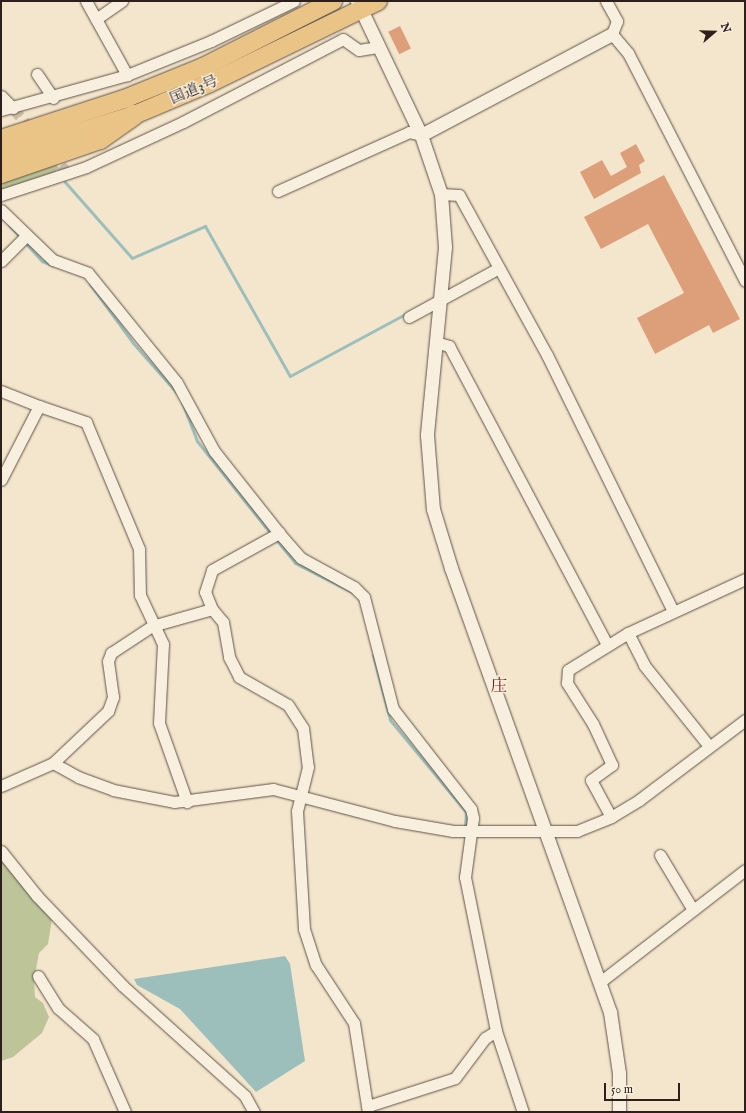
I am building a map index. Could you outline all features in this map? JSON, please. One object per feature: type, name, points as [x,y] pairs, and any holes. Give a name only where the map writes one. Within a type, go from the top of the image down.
[{"type":"highway","name":"国道3号","points":[[1,139],[36,129],[203,66],[332,1]]},
{"type":"highway","name":"国道3号","points":[[1,156],[134,114],[284,49],[359,6],[378,1]]},
{"type":"highway","points":[[1,173],[100,139],[134,114]]},
{"type":"street","points":[[86,1],[127,75]]},
{"type":"street","points":[[96,19],[122,1]]},
{"type":"street","points":[[278,191],[409,132],[421,135],[612,34],[617,21],[606,1]]},
{"type":"street","points":[[1,110],[53,98],[127,75],[211,41],[286,2]]},
{"type":"street","points":[[359,6],[421,135],[442,194],[445,247],[427,435],[433,508],[451,568],[600,982],[616,1036],[618,1112]]},
{"type":"street","points":[[612,34],[628,52],[745,281]]},
{"type":"street","points":[[1,195],[86,167],[183,122],[343,39],[359,50],[379,47]]},
{"type":"street","points":[[37,74],[53,98]]},
{"type":"street","points":[[1,96],[12,108]]},
{"type":"street","points":[[442,194],[459,194],[498,269],[547,355],[673,611]]},
{"type":"street","points":[[1,210],[26,236],[53,260],[88,273],[177,383],[214,451],[279,533],[301,558],[354,587],[364,598],[393,709],[471,809],[465,877],[496,1031],[523,1112]]},
{"type":"street","points":[[1,261],[26,236]]},
{"type":"street","points":[[408,317],[498,269]]},
{"type":"street","points":[[435,342],[449,346],[607,644]]},
{"type":"street","points":[[1,391],[86,422],[138,549],[140,596],[152,626],[163,644],[159,723],[187,802]]},
{"type":"street","points":[[1,480],[39,406]]},
{"type":"street","points":[[279,533],[212,570],[205,592],[212,609],[223,622],[229,657],[239,677],[288,705],[297,714],[303,728],[308,767],[300,794],[297,811],[302,904],[307,945],[323,977],[354,1023],[368,1109],[455,1078],[485,1038],[496,1031]]},
{"type":"street","points":[[611,817],[591,780],[612,765],[566,676],[571,666],[628,633],[745,579]]},
{"type":"street","points":[[1,786],[53,763],[108,712],[113,697],[108,661],[111,653],[152,626],[212,609]]},
{"type":"street","points":[[628,633],[644,665],[709,746]]},
{"type":"street","points":[[53,763],[113,790],[187,802],[273,788],[300,794],[395,821],[470,831],[546,830],[577,832],[611,817],[745,720]]},
{"type":"street","points":[[1,852],[37,896],[123,986],[245,1096],[254,1112]]},
{"type":"street","points":[[660,855],[693,910]]},
{"type":"street","points":[[600,982],[745,870]]},
{"type":"street","points":[[38,976],[58,1008],[93,1039],[124,1112]]},
{"type":"green space","points":[[55,163],[59,168],[52,175],[1,189],[1,179]]},
{"type":"green space","points":[[1,860],[52,919],[48,944],[39,953],[34,980],[35,997],[43,1003],[49,1017],[42,1033],[13,1057],[1,1061]]},
{"type":"water","points":[[285,956],[290,964],[305,1061],[256,1092],[180,1009],[137,985],[134,979]]},
{"type":"building","points":[[400,26],[411,48],[399,54],[388,32]]},
{"type":"building","points":[[636,144],[645,161],[639,165],[641,173],[594,199],[580,172],[602,160],[611,176],[627,167],[620,153]]},
{"type":"building","points":[[664,175],[740,319],[713,333],[709,325],[655,354],[637,318],[684,293],[648,224],[601,249],[584,217]]},
{"type":"waterway","points":[[65,182],[132,258],[205,226],[290,376],[407,313]]},
{"type":"waterway","points":[[9,225],[42,261],[52,265]]},
{"type":"waterway","points":[[90,284],[133,343],[176,392]]},
{"type":"waterway","points":[[182,402],[197,441],[271,534]]},
{"type":"waterway","points":[[275,538],[295,563],[354,593]]},
{"type":"waterway","points":[[373,655],[390,720],[466,812],[465,825]]},
{"type":"tunnel","points":[[13,108],[34,133]]},
{"type":"tunnel","points":[[50,153],[67,172]]},
{"type":"district","name":"庄","points":[[499,687]]}]
